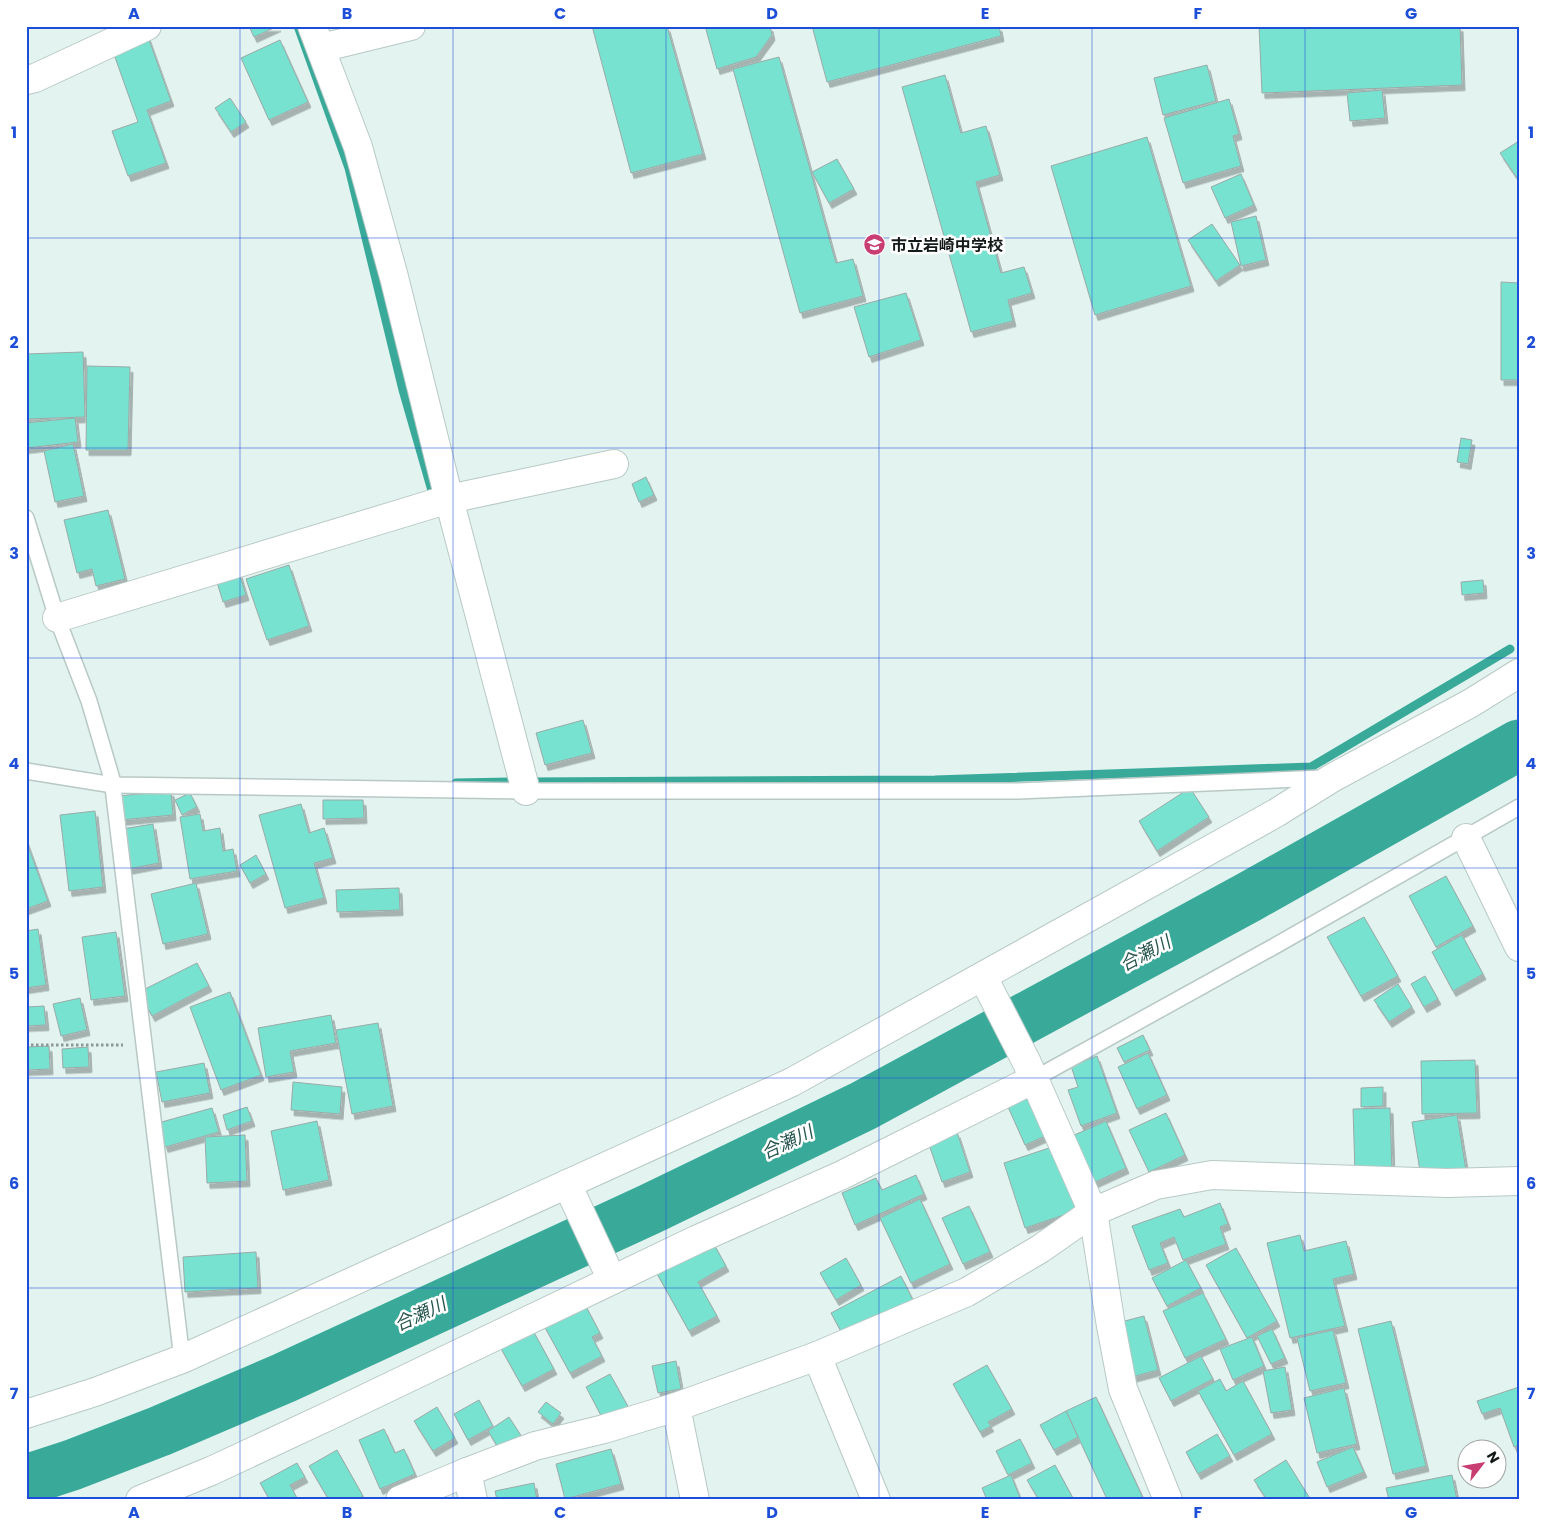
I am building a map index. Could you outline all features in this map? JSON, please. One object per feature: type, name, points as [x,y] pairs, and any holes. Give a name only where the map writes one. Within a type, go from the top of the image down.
[{"type":"street","points":[[26,80],[35,78],[147,26]]},
{"type":"street","points":[[411,26],[317,37],[358,148],[394,278],[436,503],[526,791]]},
{"type":"street","points":[[57,618],[436,503],[614,464]]},
{"type":"street","points":[[26,1414],[95,1392],[182,1359],[792,1082],[987,986],[1332,778],[1471,703],[1519,673]]},
{"type":"street","points":[[1466,838],[1519,947]]},
{"type":"street","points":[[987,986],[1031,1071],[1093,1212],[1123,1389],[1168,1500]]},
{"type":"street","points":[[140,1500],[211,1471],[696,1240],[842,1174],[1031,1071]]},
{"type":"street","points":[[400,1500],[536,1446],[676,1408],[817,1356],[967,1292],[1040,1249],[1093,1212],[1156,1186],[1212,1175],[1447,1183],[1519,1181]]},
{"type":"street","points":[[567,1184],[612,1280]]},
{"type":"street","points":[[817,1356],[876,1500]]},
{"type":"street","points":[[676,1408],[695,1500]]},
{"type":"street","points":[[467,1472],[472,1500]]},
{"type":"lane","points":[[26,518],[57,618],[89,701],[112,779],[182,1359]]},
{"type":"lane","points":[[26,771],[113,785],[526,791],[1018,791],[1332,778]]},
{"type":"lane","points":[[1031,1071],[1273,947],[1519,807]]},
{"type":"path","points":[[26,1045],[144,1045]]},
{"type":"building","points":[[249,26],[278,26],[254,37]]},
{"type":"building","points":[[592,26],[667,26],[703,154],[631,173]]},
{"type":"building","points":[[705,26],[770,26],[772,35],[756,57],[717,69]]},
{"type":"building","points":[[812,26],[999,26],[1001,36],[827,82]]},
{"type":"building","points":[[1259,26],[1460,26],[1462,85],[1262,93]]},
{"type":"building","points":[[147,34],[171,101],[147,110],[166,163],[128,176],[112,131],[138,122],[111,46]]},
{"type":"building","points":[[280,40],[308,102],[269,120],[241,58]]},
{"type":"building","points":[[779,57],[836,263],[853,259],[863,296],[800,313],[733,69]]},
{"type":"building","points":[[1207,65],[1216,101],[1163,115],[1154,78]]},
{"type":"building","points":[[945,75],[961,133],[986,126],[1000,175],[976,182],[1001,273],[1024,267],[1032,293],[1008,300],[1013,321],[971,332],[902,87]]},
{"type":"building","points":[[1382,90],[1385,118],[1350,121],[1347,93]]},
{"type":"building","points":[[230,98],[246,122],[231,132],[215,108]]},
{"type":"building","points":[[1229,99],[1239,134],[1233,136],[1241,166],[1183,183],[1164,118]]},
{"type":"building","points":[[1147,137],[1191,286],[1095,315],[1051,166]]},
{"type":"building","points":[[1519,141],[1519,181],[1500,153]]},
{"type":"building","points":[[837,159],[854,189],[829,203],[812,172]]},
{"type":"building","points":[[1241,174],[1254,205],[1225,218],[1211,187]]},
{"type":"building","points":[[1256,216],[1266,260],[1241,266],[1231,222]]},
{"type":"building","points":[[1212,224],[1240,265],[1216,281],[1188,240]]},
{"type":"building","points":[[1501,282],[1519,283],[1519,380],[1501,380]]},
{"type":"building","points":[[906,293],[921,340],[869,357],[854,307]]},
{"type":"building","points":[[83,352],[85,417],[26,419],[26,354]]},
{"type":"building","points":[[87,366],[130,367],[128,450],[86,450]]},
{"type":"building","points":[[75,418],[78,442],[26,448],[26,423]]},
{"type":"building","points":[[1461,438],[1472,440],[1468,464],[1457,462]]},
{"type":"building","points":[[73,444],[84,496],[55,502],[44,451]]},
{"type":"building","points":[[646,477],[654,495],[639,502],[632,484]]},
{"type":"building","points":[[108,510],[125,579],[96,586],[92,569],[77,573],[64,520]]},
{"type":"building","points":[[289,565],[309,626],[267,640],[246,579]]},
{"type":"building","points":[[239,572],[246,595],[223,602],[216,579]]},
{"type":"building","points":[[1483,580],[1484,593],[1462,595],[1461,582]]},
{"type":"building","points":[[583,720],[592,753],[545,765],[536,733]]},
{"type":"building","points":[[1190,788],[1209,817],[1157,851],[1139,821]]},
{"type":"building","points":[[171,791],[173,815],[120,820],[118,796]]},
{"type":"building","points":[[190,793],[197,807],[182,815],[175,800]]},
{"type":"building","points":[[323,800],[363,800],[364,818],[323,819]]},
{"type":"building","points":[[301,804],[309,833],[324,828],[333,858],[314,863],[324,898],[285,908],[259,815]]},
{"type":"building","points":[[95,811],[103,887],[69,891],[60,815]]},
{"type":"building","points":[[200,814],[203,831],[220,828],[223,851],[233,849],[237,871],[190,879],[180,817]]},
{"type":"building","points":[[153,824],[159,863],[128,869],[122,829]]},
{"type":"building","points":[[26,840],[48,901],[26,909]]},
{"type":"building","points":[[256,855],[266,874],[250,883],[240,865]]},
{"type":"building","points":[[1446,876],[1473,926],[1436,947],[1409,896]]},
{"type":"building","points":[[196,883],[208,934],[163,944],[151,894]]},
{"type":"building","points":[[399,888],[400,910],[337,912],[336,890]]},
{"type":"building","points":[[1364,917],[1398,976],[1361,996],[1327,937]]},
{"type":"building","points":[[38,929],[46,985],[26,988],[26,931]]},
{"type":"building","points":[[116,932],[125,996],[91,1000],[82,937]]},
{"type":"building","points":[[1462,935],[1483,974],[1453,991],[1432,952]]},
{"type":"building","points":[[197,963],[209,986],[152,1016],[139,992]]},
{"type":"building","points":[[1425,976],[1438,999],[1424,1007],[1411,984]]},
{"type":"building","points":[[1398,984],[1412,1007],[1389,1022],[1374,1000]]},
{"type":"building","points":[[230,992],[261,1075],[221,1090],[190,1007]]},
{"type":"building","points":[[80,998],[87,1030],[61,1036],[53,1004]]},
{"type":"building","points":[[44,1006],[46,1025],[26,1026],[26,1007]]},
{"type":"building","points":[[331,1015],[336,1043],[290,1051],[294,1072],[266,1077],[258,1028]]},
{"type":"building","points":[[378,1023],[393,1106],[352,1114],[336,1030]]},
{"type":"building","points":[[1143,1035],[1150,1050],[1124,1062],[1117,1048]]},
{"type":"building","points":[[49,1046],[50,1069],[26,1070],[26,1047]]},
{"type":"building","points":[[88,1047],[89,1067],[63,1068],[62,1049]]},
{"type":"building","points":[[1148,1053],[1167,1095],[1137,1109],[1118,1067]]},
{"type":"building","points":[[1097,1056],[1117,1113],[1081,1126],[1068,1090],[1078,1087],[1071,1066]]},
{"type":"building","points":[[1475,1060],[1477,1113],[1422,1114],[1421,1061]]},
{"type":"building","points":[[204,1063],[210,1093],[162,1102],[156,1072]]},
{"type":"building","points":[[293,1082],[342,1087],[340,1114],[291,1110]]},
{"type":"building","points":[[1031,1087],[1052,1133],[1025,1145],[1004,1098]]},
{"type":"building","points":[[1383,1087],[1383,1106],[1361,1107],[1361,1088]]},
{"type":"building","points":[[247,1107],[252,1121],[227,1130],[223,1115]]},
{"type":"building","points":[[212,1108],[219,1132],[165,1147],[158,1123]]},
{"type":"building","points":[[1390,1108],[1392,1171],[1355,1172],[1353,1109]]},
{"type":"building","points":[[1166,1113],[1185,1155],[1149,1172],[1129,1130]]},
{"type":"building","points":[[1457,1115],[1466,1170],[1421,1177],[1412,1122]]},
{"type":"building","points":[[317,1121],[329,1180],[283,1190],[271,1131]]},
{"type":"building","points":[[1106,1121],[1126,1168],[1093,1183],[1072,1136]]},
{"type":"building","points":[[957,1132],[970,1172],[942,1182],[928,1142]]},
{"type":"building","points":[[245,1135],[247,1181],[207,1183],[205,1137]]},
{"type":"building","points":[[1055,1146],[1076,1211],[1025,1228],[1004,1163]]},
{"type":"building","points":[[916,1175],[924,1194],[855,1225],[842,1193],[876,1178],[882,1190]]},
{"type":"building","points":[[920,1199],[950,1264],[911,1283],[880,1218]]},
{"type":"building","points":[[1220,1203],[1228,1224],[1220,1227],[1226,1244],[1183,1260],[1174,1237],[1160,1243],[1168,1263],[1149,1270],[1132,1226],[1180,1209],[1184,1217]]},
{"type":"building","points":[[969,1206],[990,1252],[963,1264],[942,1218]]},
{"type":"building","points":[[1300,1235],[1304,1251],[1346,1241],[1354,1274],[1333,1279],[1345,1326],[1290,1338],[1267,1243]]},
{"type":"building","points":[[711,1239],[726,1266],[698,1282],[717,1316],[689,1331],[655,1270]]},
{"type":"building","points":[[1236,1248],[1277,1321],[1247,1338],[1206,1265]]},
{"type":"building","points":[[256,1252],[258,1288],[185,1292],[183,1257]]},
{"type":"building","points":[[846,1258],[861,1285],[836,1300],[820,1273]]},
{"type":"building","points":[[1186,1260],[1201,1288],[1167,1306],[1152,1278]]},
{"type":"building","points":[[901,1276],[913,1300],[844,1337],[831,1313]]},
{"type":"building","points":[[1203,1293],[1226,1339],[1185,1358],[1163,1311]]},
{"type":"building","points":[[582,1299],[600,1333],[592,1337],[602,1356],[570,1373],[542,1322]]},
{"type":"building","points":[[1144,1316],[1158,1370],[1132,1377],[1117,1323]]},
{"type":"building","points":[[1391,1321],[1426,1466],[1393,1474],[1358,1329]]},
{"type":"building","points":[[531,1327],[554,1369],[522,1386],[499,1345]]},
{"type":"building","points":[[1272,1329],[1285,1358],[1271,1364],[1257,1336]]},
{"type":"building","points":[[1333,1330],[1346,1383],[1310,1391],[1297,1338]]},
{"type":"building","points":[[1252,1337],[1264,1366],[1233,1380],[1220,1349]]},
{"type":"building","points":[[1201,1356],[1213,1379],[1171,1401],[1159,1378]]},
{"type":"building","points":[[676,1361],[681,1389],[658,1393],[652,1366]]},
{"type":"building","points":[[987,1365],[1012,1409],[988,1422],[991,1426],[980,1432],[953,1384]]},
{"type":"building","points":[[1285,1367],[1292,1410],[1271,1413],[1263,1371]]},
{"type":"building","points":[[610,1374],[630,1410],[605,1423],[586,1387]]},
{"type":"building","points":[[1220,1379],[1226,1391],[1243,1381],[1272,1434],[1234,1455],[1198,1391]]},
{"type":"building","points":[[1519,1387],[1519,1445],[1514,1447],[1500,1408],[1482,1414],[1477,1401]]},
{"type":"building","points":[[1344,1388],[1357,1444],[1317,1453],[1304,1398]]},
{"type":"building","points":[[1096,1397],[1144,1500],[1100,1500],[1106,1497],[1066,1411]]},
{"type":"building","points":[[479,1400],[493,1426],[468,1440],[454,1414]]},
{"type":"building","points":[[546,1402],[561,1413],[553,1424],[538,1412]]},
{"type":"building","points":[[437,1407],[455,1438],[433,1451],[414,1421]]},
{"type":"building","points":[[1066,1411],[1078,1437],[1054,1450],[1040,1425]]},
{"type":"building","points":[[509,1417],[524,1440],[502,1454],[488,1431]]},
{"type":"building","points":[[384,1429],[395,1453],[404,1449],[415,1474],[380,1489],[359,1440]]},
{"type":"building","points":[[1217,1434],[1230,1456],[1198,1474],[1186,1452]]},
{"type":"building","points":[[1020,1439],[1032,1463],[1008,1475],[996,1451]]},
{"type":"building","points":[[1353,1447],[1364,1472],[1327,1487],[1317,1462]]},
{"type":"building","points":[[611,1449],[621,1484],[565,1499],[556,1464]]},
{"type":"building","points":[[337,1450],[363,1496],[356,1500],[329,1500],[309,1466]]},
{"type":"building","points":[[1286,1460],[1311,1500],[1267,1500],[1254,1480]]},
{"type":"building","points":[[297,1463],[305,1477],[290,1485],[298,1500],[270,1500],[260,1483]]},
{"type":"building","points":[[1055,1465],[1074,1500],[1039,1500],[1027,1480]]},
{"type":"building","points":[[1011,1475],[1021,1500],[987,1500],[982,1488]]},
{"type":"building","points":[[1452,1475],[1457,1500],[1389,1500],[1386,1488]]},
{"type":"building","points":[[534,1483],[537,1500],[497,1500],[495,1491]]},
{"type":"waterway","points":[[298,26],[349,168],[403,390],[435,501]]},
{"type":"waterway","points":[[527,782],[935,780],[1311,767],[1510,649]]},
{"type":"waterway","name":"合瀬川","points":[[26,1480],[72,1465],[160,1431],[284,1378],[650,1209],[863,1106],[1249,897],[1519,745]]},
{"type":"waterway","points":[[456,783],[511,782]]},
{"type":"place","name":"市立岩崎中学校","points":[[875,245]]}]
